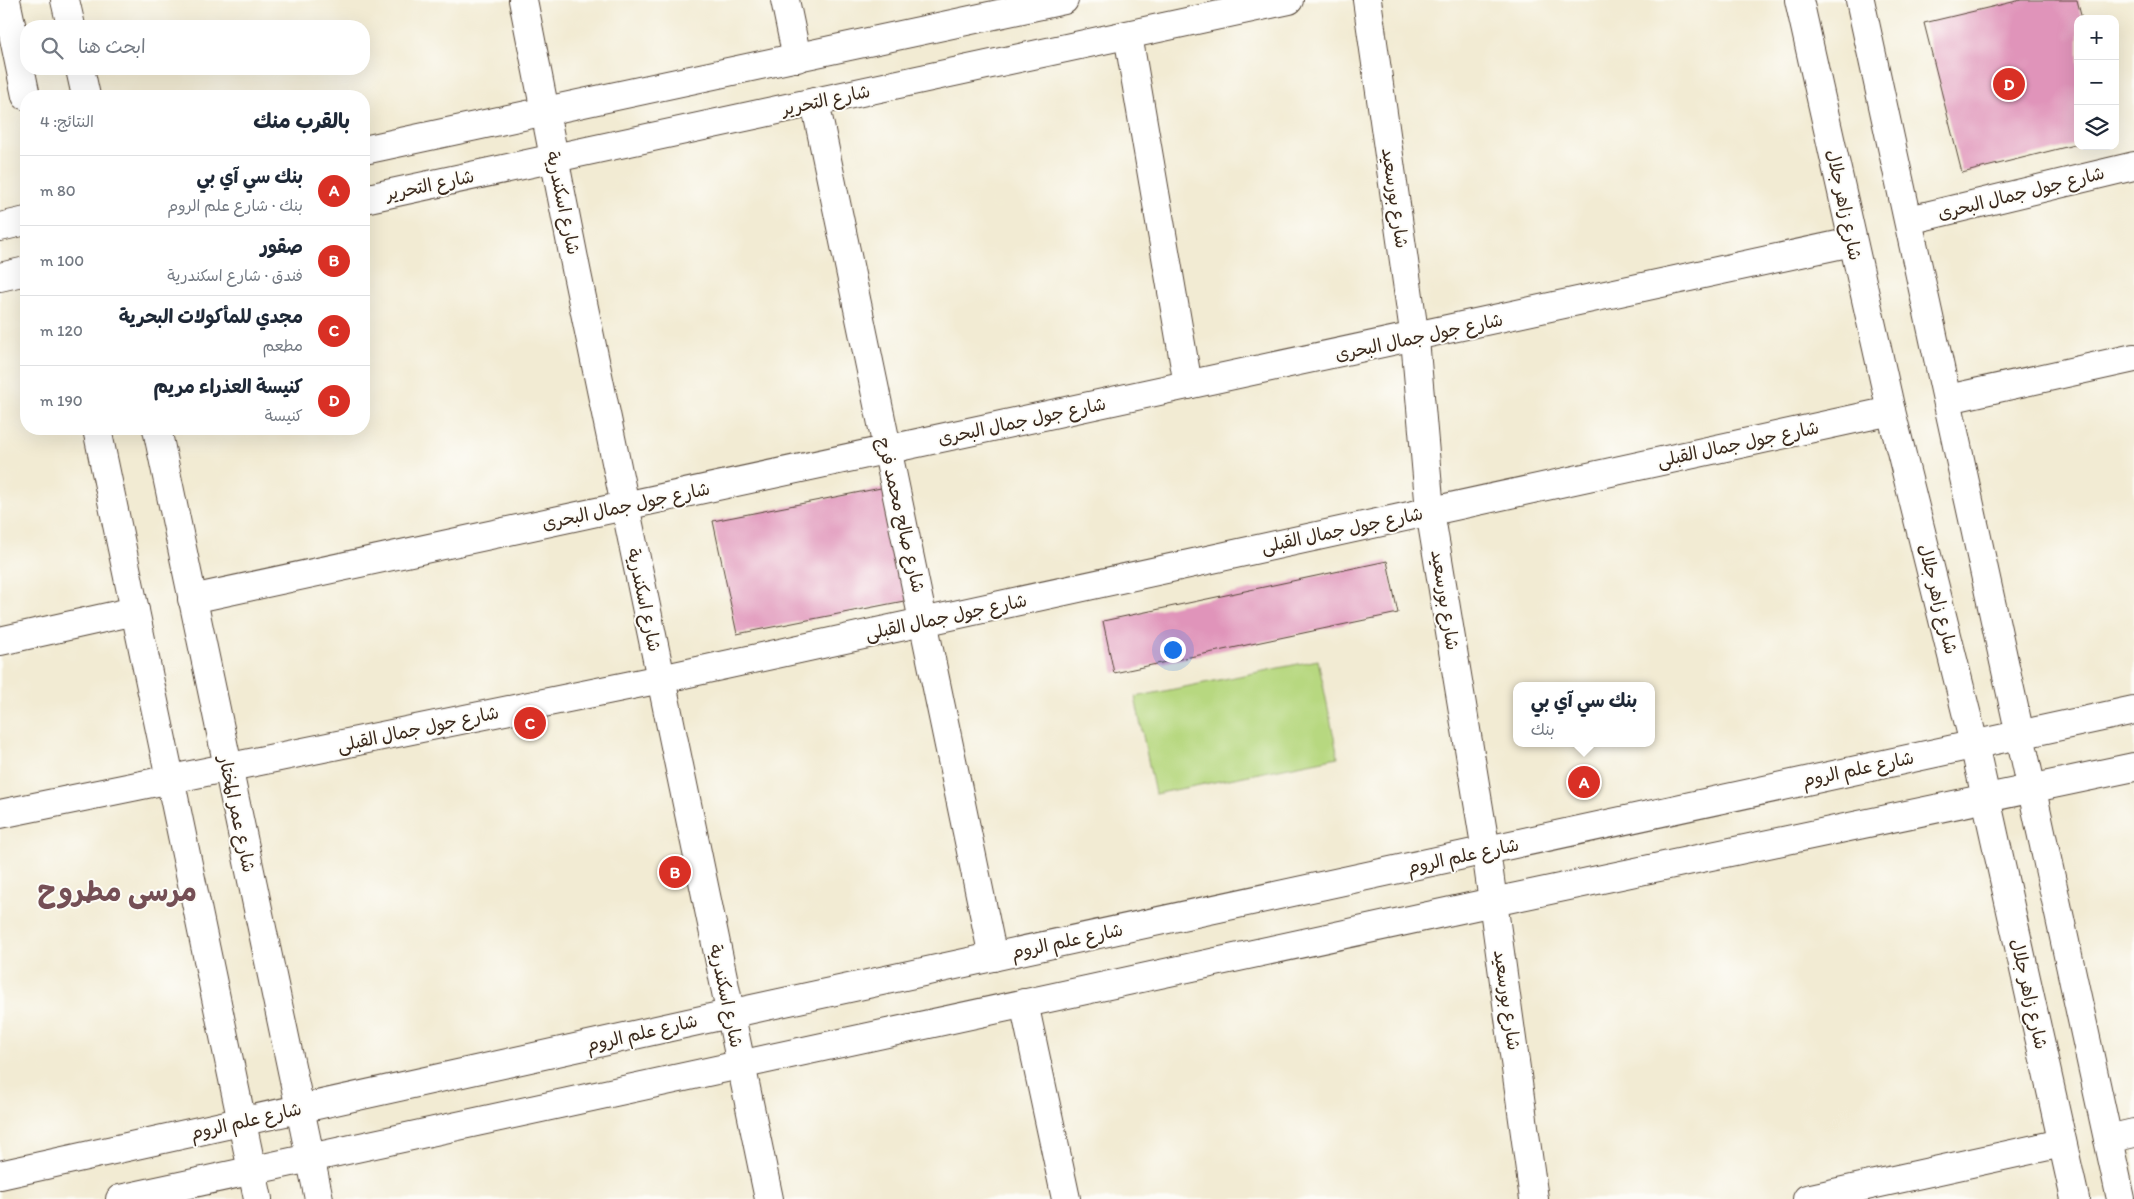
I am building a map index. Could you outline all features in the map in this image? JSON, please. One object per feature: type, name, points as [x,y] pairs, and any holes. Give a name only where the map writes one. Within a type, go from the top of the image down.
[{"type":"street","points":[[6,0],[20,67]]},
{"type":"street","points":[[65,0],[70,20]]},
{"type":"street","name":"شارع اسكندرية","points":[[523,0],[544,112],[660,679],[769,1199]]},
{"type":"street","points":[[785,0],[797,58]]},
{"type":"street","points":[[370,149],[1064,0]]},
{"type":"street","name":"شارع التحرير","points":[[370,198],[1289,0]]},
{"type":"street","name":"شارع بورسعيد","points":[[1367,0],[1415,339],[1430,511],[1486,850],[1534,1199]]},
{"type":"street","name":"شارع زاهر جلال","points":[[1799,0],[1891,411],[1974,744],[2062,1143],[2068,1198]]},
{"type":"street","points":[[1860,0],[2032,788],[2121,1136],[2124,1191]]},
{"type":"street","points":[[1128,35],[1188,385]]},
{"type":"street","points":[[22,75],[25,90]]},
{"type":"street","points":[[81,75],[85,90]]},
{"type":"street","name":"شارع صالح محمد فرج","points":[[815,102],[886,450],[925,621],[993,957]]},
{"type":"street","name":"شارع جول جمال البحرى","points":[[1909,220],[2134,166]]},
{"type":"street","points":[[0,227],[20,222]]},
{"type":"street","name":"شارع جول جمال البحرى","points":[[192,599],[1188,385],[1415,339],[1852,242]]},
{"type":"street","points":[[0,277],[20,272]]},
{"type":"street","points":[[1948,399],[2134,358]]},
{"type":"street","name":"شارع جول جمال القبلى","points":[[0,814],[660,679],[1891,411]]},
{"type":"street","points":[[98,435],[258,1199]]},
{"type":"street","name":"شارع عمر المختار","points":[[158,435],[319,1199]]},
{"type":"street","points":[[0,641],[135,611]]},
{"type":"street","name":"شارع علم الروم","points":[[0,1175],[729,1014],[2134,710]]},
{"type":"street","points":[[120,1199],[741,1063],[2134,767]]},
{"type":"street","points":[[1024,1003],[1066,1199]]},
{"type":"street","points":[[1807,1199],[2062,1143]]},
{"type":"green space","points":[[1318,660],[1338,757],[1155,794],[1135,697]]},
{"type":"building","points":[[2021,0],[2077,0],[2081,15],[2074,15],[2074,145],[1962,173],[1924,23]]},
{"type":"building","points":[[886,487],[909,600],[737,634],[713,521]]},
{"type":"building","points":[[1387,561],[1398,613],[1114,673],[1103,621]]},
{"type":"place","name":"كنيسة العذراء مريم","points":[[2009,84]]},
{"type":"place","name":"مجدي للمأكولات البحرية","points":[[530,723]]},
{"type":"place","name":"بنك سي آي بي","points":[[1584,782]]},
{"type":"place","name":"صقور","points":[[675,872]]},
{"type":"district","name":"مرسى مطروح","points":[[117,891]]}]
